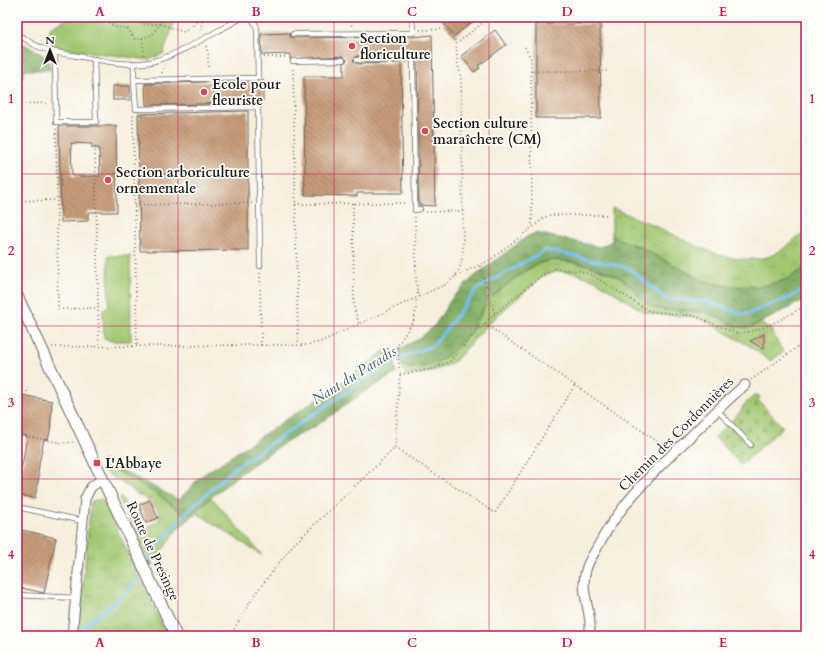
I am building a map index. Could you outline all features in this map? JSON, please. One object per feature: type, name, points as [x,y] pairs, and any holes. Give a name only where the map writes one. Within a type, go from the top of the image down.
[{"type":"street","name":"Route de Presinge","points":[[17,296],[78,428],[90,449],[102,479],[176,636]]},
{"type":"street","name":"Chemin des Cordonnières","points":[[589,636],[590,617],[584,583],[588,564],[617,515],[673,453],[745,385]]},
{"type":"street","points":[[72,636],[87,493],[102,479]]},
{"type":"lane","points":[[17,40],[23,37],[37,47],[94,60],[134,63],[151,62],[166,57],[243,17]]},
{"type":"lane","points":[[134,80],[258,78],[257,28],[252,17]]},
{"type":"lane","points":[[292,34],[413,33],[412,17]]},
{"type":"lane","points":[[55,52],[56,122],[96,122],[94,60]]},
{"type":"lane","points":[[357,60],[413,59],[415,210],[421,211]]},
{"type":"lane","points":[[293,61],[343,60]]},
{"type":"lane","points":[[134,63],[136,110],[258,107],[260,266]]},
{"type":"lane","points":[[717,410],[751,445]]},
{"type":"lane","points":[[17,507],[83,521]]},
{"type":"lane","points":[[17,595],[76,598]]},
{"type":"path","points":[[98,17],[116,27],[128,29],[135,39],[152,35],[160,24]]},
{"type":"path","points":[[125,17],[142,24],[160,24],[184,32],[204,17]]},
{"type":"path","points":[[201,30],[204,17]]},
{"type":"path","points":[[349,17],[352,34]]},
{"type":"path","points":[[457,43],[490,17]]},
{"type":"path","points":[[416,30],[446,29],[457,43],[457,60],[461,78],[463,258],[456,276]]},
{"type":"path","points":[[142,38],[144,54]]},
{"type":"path","points":[[203,38],[208,54],[208,69]]},
{"type":"path","points":[[524,47],[530,56],[531,71],[532,228]]},
{"type":"path","points":[[162,80],[162,72],[166,57]]},
{"type":"path","points":[[258,57],[288,57]]},
{"type":"path","points":[[293,61],[298,345]]},
{"type":"path","points":[[531,71],[608,70]]},
{"type":"path","points":[[17,104],[55,103]]},
{"type":"path","points":[[136,110],[133,110],[137,347]]},
{"type":"path","points":[[56,122],[58,309],[98,308]]},
{"type":"path","points":[[96,147],[99,345]]},
{"type":"path","points":[[17,201],[57,200]]},
{"type":"path","points":[[295,204],[415,202]]},
{"type":"path","points":[[135,205],[259,203]]},
{"type":"path","points":[[353,203],[354,308],[360,324]]},
{"type":"path","points":[[230,636],[255,594],[288,551],[395,448],[400,374],[397,352],[398,343],[414,320],[416,310],[415,210]]},
{"type":"path","points":[[421,211],[463,211]]},
{"type":"path","points":[[41,348],[99,345],[110,348],[298,345],[320,342],[417,298],[444,285],[456,276],[480,266],[550,214],[609,214]]},
{"type":"path","points":[[260,266],[261,345]]},
{"type":"path","points":[[480,266],[495,314]]},
{"type":"path","points":[[400,374],[418,372],[446,364],[460,353],[495,314],[546,273],[555,269],[573,270],[592,275],[650,311],[694,316],[736,333],[743,333],[767,326],[806,305]]},
{"type":"path","points":[[485,324],[673,453]]},
{"type":"path","name":"Chemin des Cordonnières","points":[[745,385],[806,341]]},
{"type":"path","points":[[28,384],[18,435],[68,443]]},
{"type":"path","points":[[395,448],[495,513],[575,385]]},
{"type":"green space","points":[[71,17],[176,17],[163,54],[149,60],[61,48],[50,44],[50,28]]},
{"type":"green space","points":[[24,44],[48,58],[50,70],[24,70],[23,77],[17,77],[17,45]]},
{"type":"green space","points":[[612,208],[660,228],[703,249],[733,258],[748,259],[770,256],[797,238],[806,229],[806,267],[788,279],[756,287],[724,286],[704,281],[638,246],[612,237]]},
{"type":"green space","points":[[536,233],[600,247],[612,241],[612,237],[638,246],[704,281],[724,286],[756,287],[768,285],[788,279],[806,267],[806,299],[754,326],[741,327],[730,324],[715,315],[702,311],[662,310],[655,308],[644,302],[628,283],[617,276],[584,264],[550,260],[536,264],[529,268],[492,297],[489,291],[487,291],[485,295],[488,299],[474,325],[455,349],[444,358],[431,365],[417,368],[402,366],[399,349],[419,339],[435,325],[452,298],[475,276],[528,236]]},
{"type":"green space","points":[[108,256],[130,256],[131,341],[111,341],[104,338],[103,311],[109,304]]},
{"type":"green space","points":[[552,260],[584,264],[619,277],[631,287],[680,311],[707,312],[736,327],[748,328],[761,322],[764,326],[770,328],[783,352],[771,361],[746,344],[702,319],[688,316],[658,315],[644,312],[595,280],[575,273],[557,271],[543,276],[491,321],[456,360],[444,367],[426,373],[406,376],[402,366],[411,369],[472,329],[488,299],[485,295],[487,291],[489,290],[492,296],[535,265]]},
{"type":"green space","points":[[386,350],[394,352],[396,373],[364,392],[316,426],[290,439],[241,473],[187,517],[159,495],[103,463],[102,460],[179,500],[200,477],[311,403]]},
{"type":"green space","points":[[756,394],[760,397],[758,400],[783,427],[741,465],[715,437]]},
{"type":"green space","points":[[103,463],[159,495],[187,517],[211,497],[263,556],[197,513],[178,528],[151,566],[119,498],[122,498],[138,531],[159,521],[160,514],[151,499],[147,500],[106,473]]},
{"type":"green space","points":[[103,499],[167,636],[76,636],[81,603],[91,501]]},
{"type":"building","points":[[439,17],[479,17],[454,36]]},
{"type":"building","points":[[536,24],[600,24],[601,118],[536,118]]},
{"type":"building","points":[[495,30],[506,45],[478,66],[480,68],[474,72],[461,56]]},
{"type":"building","points":[[289,33],[290,37],[293,38],[413,37],[432,35],[435,206],[419,205],[417,59],[413,55],[357,56],[353,60],[357,64],[401,63],[403,193],[357,193],[357,196],[305,195],[304,76],[344,76],[344,63],[347,60],[343,56],[290,59],[290,54],[262,55],[261,34]]},
{"type":"building","name":"Ecole pour fleuriste","points":[[263,80],[263,101],[248,101],[248,103],[146,105],[145,84]]},
{"type":"building","points":[[113,86],[130,86],[130,100],[113,100]]},
{"type":"building","points":[[248,111],[248,250],[140,251],[138,114]]},
{"type":"building","points":[[59,126],[116,126],[117,212],[88,212],[88,221],[61,222]],"holes":[[[71,143],[92,144],[92,148],[99,148],[100,176],[72,176]]]},
{"type":"building","points":[[764,334],[764,349],[750,341]]},
{"type":"building","points":[[17,394],[52,401],[50,431],[48,440],[44,439],[35,498],[17,495],[17,470],[20,471],[23,461],[27,436],[17,434]]},
{"type":"building","points":[[150,500],[158,518],[146,523],[139,505]]},
{"type":"building","points":[[18,529],[56,538],[44,593],[17,587]]},
{"type":"waterway","name":"Nant du Paradis","points":[[149,560],[156,546],[187,512],[233,469],[392,361],[434,345],[477,289],[546,250],[629,268],[666,299],[709,302],[744,315],[791,297],[806,287]]},
{"type":"waterway","name":"Nant du Paradis","points":[[77,636],[80,629],[128,591],[139,576]]},
{"type":"place","name":"Section floriculture","points":[[352,46]]},
{"type":"place","name":"Ecole pour fleuriste","points":[[204,92]]},
{"type":"place","name":"Section culture maraîchere (CM)","points":[[425,131]]},
{"type":"place","name":"Section arboriculture ornementale","points":[[108,180]]},
{"type":"place","name":"L'Abbaye","points":[[97,463]]}]
